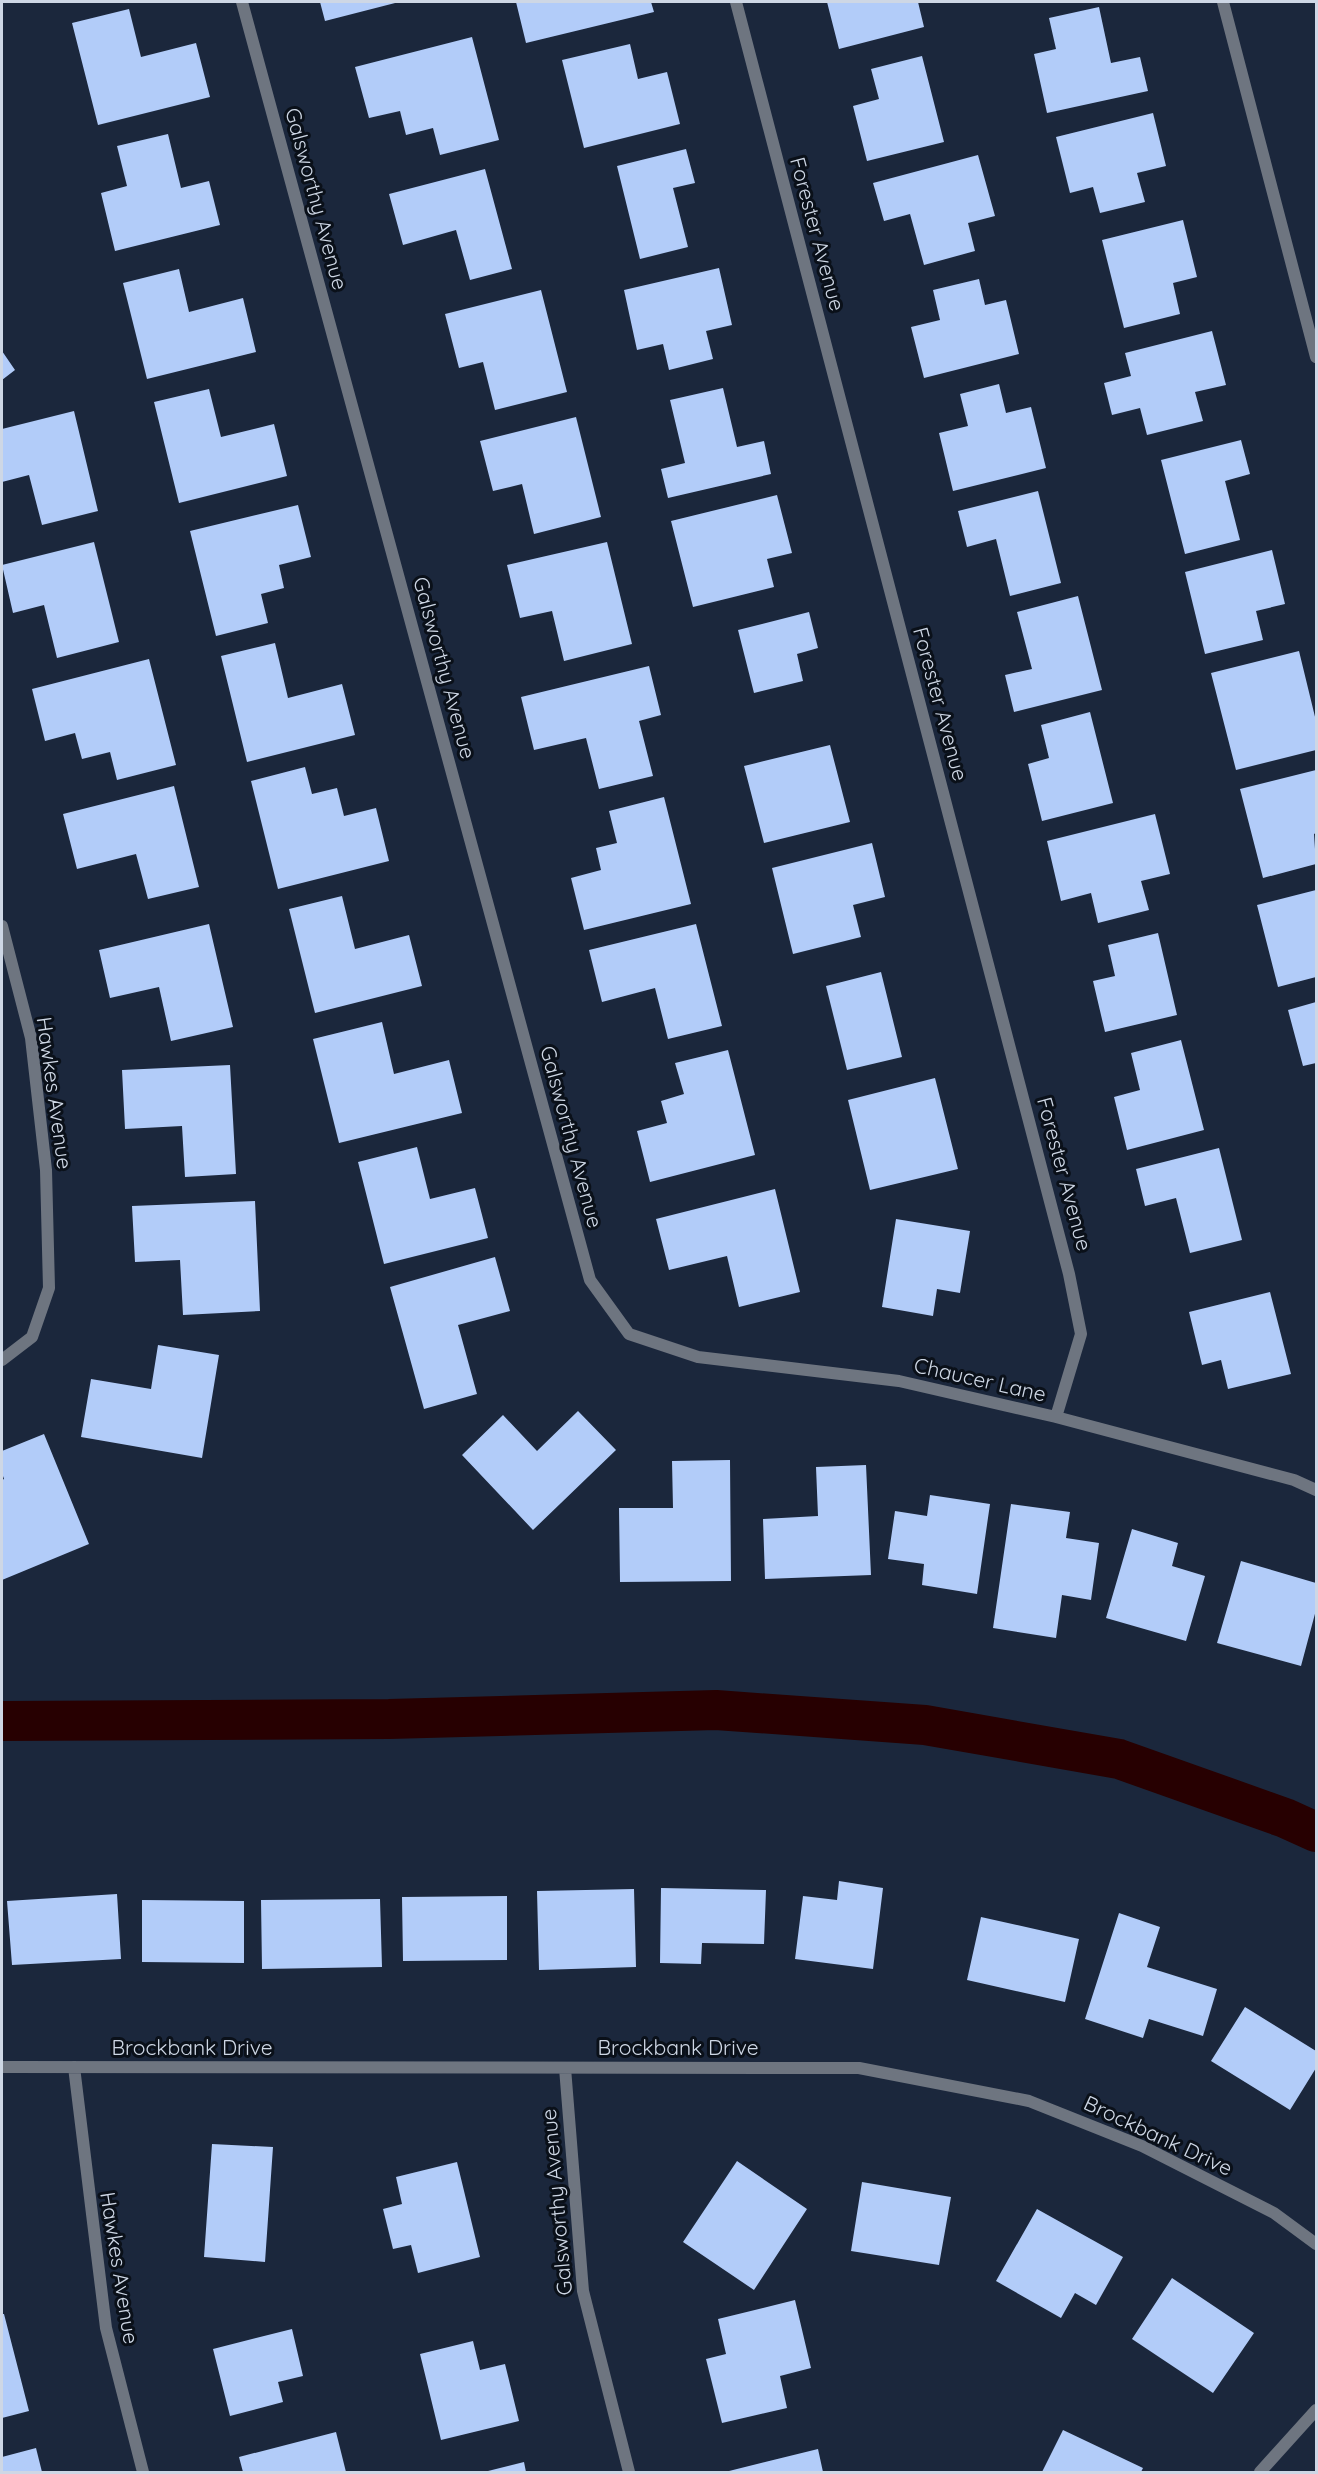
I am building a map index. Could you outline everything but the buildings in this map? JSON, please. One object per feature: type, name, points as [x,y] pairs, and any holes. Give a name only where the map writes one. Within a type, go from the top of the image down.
[{"type":"street","name":"Galsworthy Avenue","points":[[242,2],[590,1280],[628,1334]]},
{"type":"street","name":"Forester Avenue","points":[[736,2],[1070,1274],[1081,1334],[1056,1417]]},
{"type":"street","points":[[1223,2],[1317,357]]},
{"type":"street","name":"Hawkes Avenue","points":[[2,926],[31,1038],[46,1170],[49,1288],[32,1337],[2,1360]]},
{"type":"street","name":"Chaucer Lane","points":[[628,1334],[698,1357],[899,1381],[1056,1417],[1294,1480],[1317,1490]]},
{"type":"street","name":"Brockbank Drive","points":[[2,2067],[859,2068],[1029,2101],[1142,2146],[1274,2213],[1317,2244]]},
{"type":"street","name":"Hawkes Avenue","points":[[74,2067],[106,2328],[143,2472]]},
{"type":"street","name":"Galsworthy Avenue","points":[[565,2068],[583,2291],[629,2472]]},
{"type":"street","points":[[1260,2472],[1317,2410]]},
{"type":"waterway","points":[[2,1721],[389,1719],[716,1710],[925,1725],[1119,1759],[1285,1818],[1316,1832]]}]
